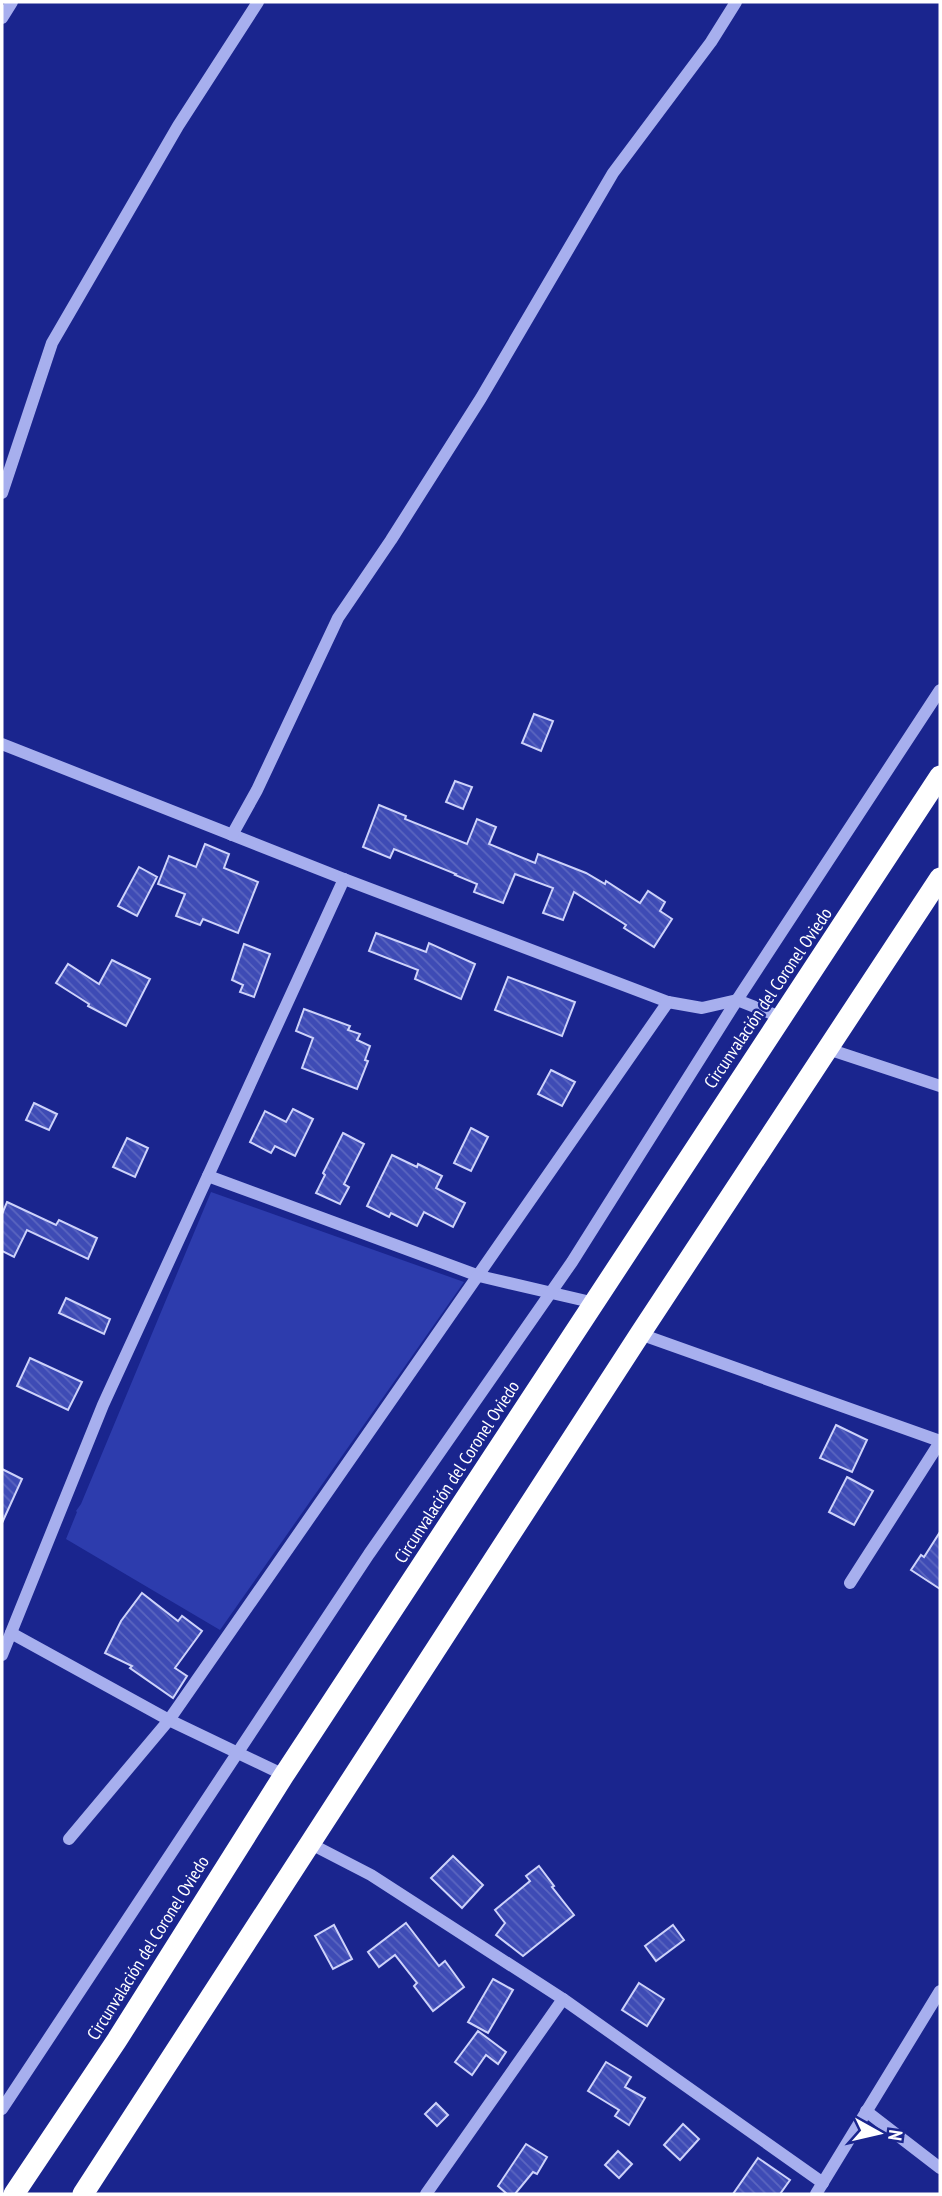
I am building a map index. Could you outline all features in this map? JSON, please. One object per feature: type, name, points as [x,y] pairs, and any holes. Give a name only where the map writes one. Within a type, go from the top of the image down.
[{"type":"highway","name":"Circunvalación del Coronel Oviedo","points":[[14,2194],[117,2040],[284,1775],[940,776]]},
{"type":"highway","points":[[83,2194],[640,1334],[940,878]]},
{"type":"street","points":[[2,18],[12,2]]},
{"type":"street","points":[[2,492],[52,343],[178,126],[258,2]]},
{"type":"street","points":[[232,835],[257,790],[338,618],[481,398],[613,173],[711,42],[736,2]]},
{"type":"street","points":[[2,2109],[369,1554],[572,1262],[737,1000],[940,691]]},
{"type":"street","points":[[2,744],[344,879],[668,1002],[702,1008],[737,1000],[783,1017]]},
{"type":"street","points":[[2,1655],[103,1405],[344,879]]},
{"type":"street","points":[[69,1839],[169,1720],[668,1002]]},
{"type":"street","points":[[828,1048],[940,1086]]},
{"type":"street","points":[[208,1176],[479,1276],[595,1303]]},
{"type":"street","points":[[640,1334],[940,1441],[850,1583]]},
{"type":"street","points":[[11,1633],[169,1720],[284,1775]]},
{"type":"street","points":[[309,1843],[371,1875],[563,2000],[819,2189],[940,1991]]},
{"type":"street","points":[[426,2194],[563,2000]]},
{"type":"street","points":[[866,2111],[940,2168]]},
{"type":"shaded area","points":[[211,1192],[464,1282],[220,1630],[66,1539]]},
{"type":"building","points":[[534,714],[553,721],[541,751],[522,743]]},
{"type":"building","points":[[455,781],[472,787],[463,809],[446,802]]},
{"type":"building","points":[[379,805],[406,816],[405,819],[467,844],[477,819],[496,827],[489,844],[535,863],[538,854],[586,873],[605,884],[606,881],[640,903],[648,891],[665,902],[660,911],[672,919],[654,947],[624,928],[626,925],[574,892],[563,920],[543,913],[553,888],[515,874],[503,903],[474,892],[477,884],[456,874],[394,849],[390,858],[363,847]]},
{"type":"building","points":[[205,844],[229,854],[224,868],[258,882],[238,933],[203,919],[200,925],[176,916],[185,894],[158,884],[169,856],[196,867]]},
{"type":"building","points":[[139,867],[157,877],[137,916],[118,906]]},
{"type":"building","points":[[376,933],[426,952],[429,943],[475,964],[461,999],[415,979],[418,970],[369,951]]},
{"type":"building","points":[[244,944],[270,954],[254,997],[240,992],[243,985],[232,980]]},
{"type":"building","points":[[112,960],[150,979],[126,1026],[88,1006],[89,1004],[56,983],[68,964],[99,984]]},
{"type":"building","points":[[508,977],[575,1002],[562,1036],[495,1010]]},
{"type":"building","points":[[304,1009],[350,1026],[348,1030],[360,1034],[357,1040],[370,1046],[365,1060],[368,1061],[357,1089],[302,1068],[313,1038],[296,1031]]},
{"type":"building","points":[[551,1070],[575,1082],[562,1106],[538,1094]]},
{"type":"building","points":[[34,1103],[57,1114],[49,1130],[26,1120]]},
{"type":"building","points":[[293,1109],[313,1119],[295,1156],[275,1146],[271,1153],[250,1142],[265,1111],[286,1122]]},
{"type":"building","points":[[471,1128],[488,1137],[471,1171],[454,1163]]},
{"type":"building","points":[[343,1133],[364,1144],[344,1184],[349,1187],[340,1204],[316,1193]]},
{"type":"building","points":[[127,1138],[148,1148],[135,1177],[113,1167]]},
{"type":"building","points":[[392,1155],[442,1176],[436,1188],[465,1203],[453,1227],[424,1212],[417,1226],[391,1213],[389,1217],[367,1206]]},
{"type":"building","points":[[7,1202],[56,1225],[59,1220],[97,1238],[88,1259],[27,1230],[14,1257],[2,1251],[2,1214]]},
{"type":"building","points":[[66,1298],[110,1319],[104,1334],[59,1313]]},
{"type":"building","points":[[30,1358],[82,1382],[68,1410],[17,1386]]},
{"type":"building","points":[[836,1425],[867,1440],[852,1472],[820,1458]]},
{"type":"building","points":[[2,1469],[22,1479],[2,1523]]},
{"type":"building","points":[[847,1477],[873,1491],[854,1525],[829,1512]]},
{"type":"building","points":[[940,1532],[940,1589],[911,1570],[921,1555],[924,1557]]},
{"type":"building","points":[[142,1593],[178,1621],[182,1616],[202,1631],[175,1668],[187,1676],[173,1698],[130,1668],[132,1666],[105,1653],[121,1621]]},
{"type":"building","points":[[453,1856],[483,1885],[462,1908],[431,1878]]},
{"type":"building","points":[[539,1866],[574,1915],[523,1956],[496,1935],[505,1923],[495,1910],[530,1881],[526,1876]]},
{"type":"building","points":[[406,1923],[439,1966],[445,1961],[464,1987],[433,2011],[414,1986],[417,1983],[395,1955],[379,1967],[368,1952]]},
{"type":"building","points":[[334,1925],[352,1959],[333,1969],[315,1936]]},
{"type":"building","points":[[673,1925],[684,1940],[656,1961],[645,1946]]},
{"type":"building","points":[[493,1979],[513,1990],[488,2033],[468,2022]]},
{"type":"building","points":[[639,1983],[664,1999],[647,2026],[622,2010]]},
{"type":"building","points":[[478,2031],[506,2052],[498,2064],[486,2055],[472,2075],[455,2062]]},
{"type":"building","points":[[606,2062],[631,2077],[625,2087],[645,2098],[629,2125],[615,2116],[619,2110],[588,2091]]},
{"type":"building","points":[[436,2103],[448,2115],[437,2126],[425,2114]]},
{"type":"building","points":[[683,2124],[699,2139],[680,2160],[664,2145]]},
{"type":"building","points":[[526,2144],[547,2157],[537,2174],[533,2172],[515,2194],[507,2194],[498,2186]]},
{"type":"building","points":[[618,2151],[632,2164],[619,2178],[605,2165]]},
{"type":"building","points":[[758,2158],[790,2180],[780,2194],[733,2194]]}]
